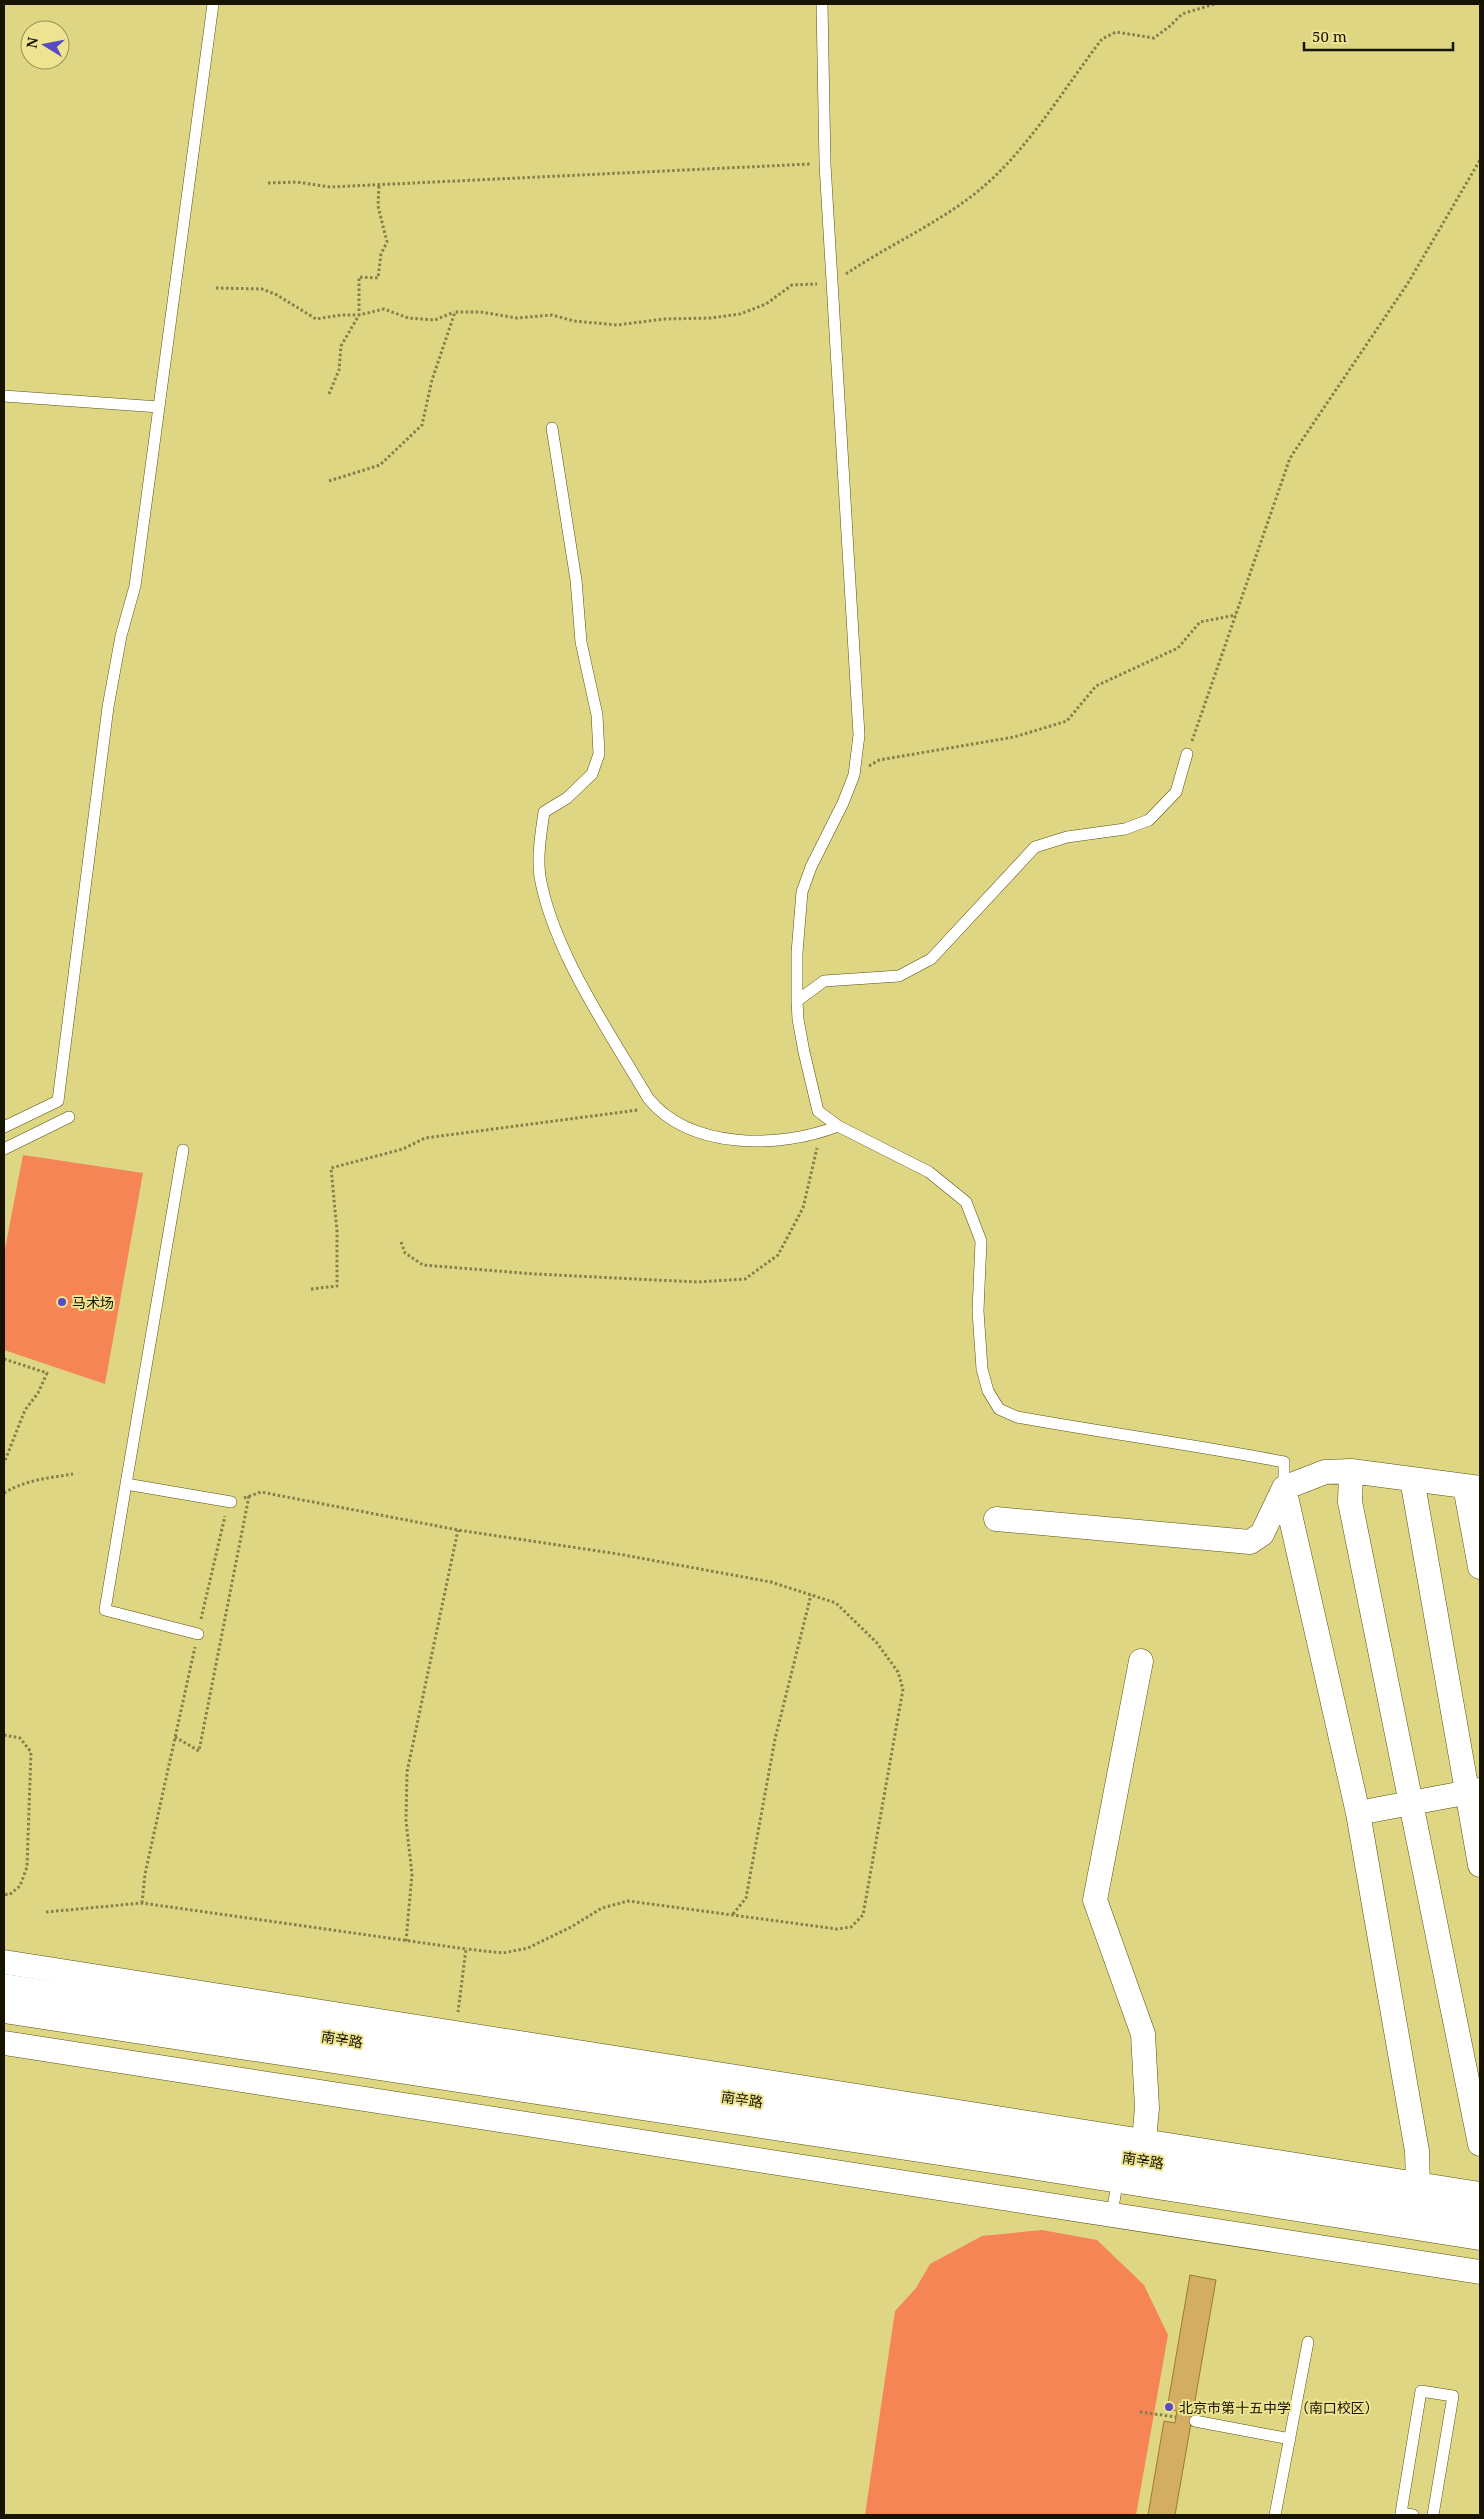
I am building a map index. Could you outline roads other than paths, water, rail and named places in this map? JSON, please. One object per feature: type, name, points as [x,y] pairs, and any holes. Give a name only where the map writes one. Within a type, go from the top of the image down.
[{"type":"main road","name":"南辛路","points":[[4,1988],[1015,2140],[1199,2159],[1480,2216]]},
{"type":"main road","name":"南辛路","points":[[4,2009],[452,2055],[1118,2178],[1480,2236]]},
{"type":"street","points":[[1351,1471],[1350,1502],[1480,2144]]},
{"type":"street","points":[[996,1518],[1250,1542],[1262,1534],[1284,1488],[1324,1472],[1351,1471],[1473,1487],[1480,1567]]},
{"type":"street","points":[[1412,1479],[1474,1791],[1480,1865]]},
{"type":"street","points":[[1284,1488],[1358,1813],[1417,2151],[1418,2184]]},
{"type":"street","points":[[1140,1661],[1095,1900],[1143,2034],[1147,2108],[1144,2140]]},
{"type":"street","points":[[1358,1813],[1474,1791]]},
{"type":"street","points":[[4,1962],[452,2055],[1144,2140],[1199,2159],[1418,2184],[1480,2194]]},
{"type":"street","points":[[4,2043],[1112,2213],[1480,2272]]},
{"type":"street","points":[[443,2110],[452,2055]]},
{"type":"lane","points":[[4,1127],[58,1101],[108,707],[121,636],[135,586],[212,4]]},
{"type":"lane","points":[[822,4],[825,164],[859,735],[854,775],[843,803],[810,867],[802,892],[797,953],[798,1019],[818,1111],[838,1126],[929,1172],[966,1202],[981,1241],[978,1311],[982,1369],[988,1392],[999,1409],[1017,1418],[1159,1442],[1213,1448],[1284,1462],[1284,1488]]},
{"type":"lane","points":[[4,396],[159,407]]},
{"type":"lane","points":[[552,428],[576,580],[580,642],[596,715],[600,754],[592,774],[567,798],[544,812],[539,845],[540,876],[553,922],[583,986],[648,1098],[659,1112],[695,1131],[748,1141],[798,1138],[820,1133],[838,1126]]},
{"type":"lane","points":[[797,1001],[824,981],[899,976],[930,959],[1035,847],[1067,838],[1125,829],[1149,820],[1176,792],[1187,754]]},
{"type":"lane","points":[[4,1149],[69,1117]]},
{"type":"lane","points":[[183,1150],[105,1610],[198,1634]]},
{"type":"lane","points":[[126,1484],[231,1502]]},
{"type":"lane","points":[[1112,2213],[1118,2178]]},
{"type":"lane","points":[[1274,2515],[1308,2342]]},
{"type":"lane","points":[[1404,2515],[1421,2391],[1452,2396],[1433,2515]]},
{"type":"lane","points":[[1195,2421],[1290,2439]]},
{"type":"place","name":"马术场","points":[[62,1302]]},
{"type":"place","name":"北京市第十五中学 （南口校区）","points":[[1169,2407]]}]
